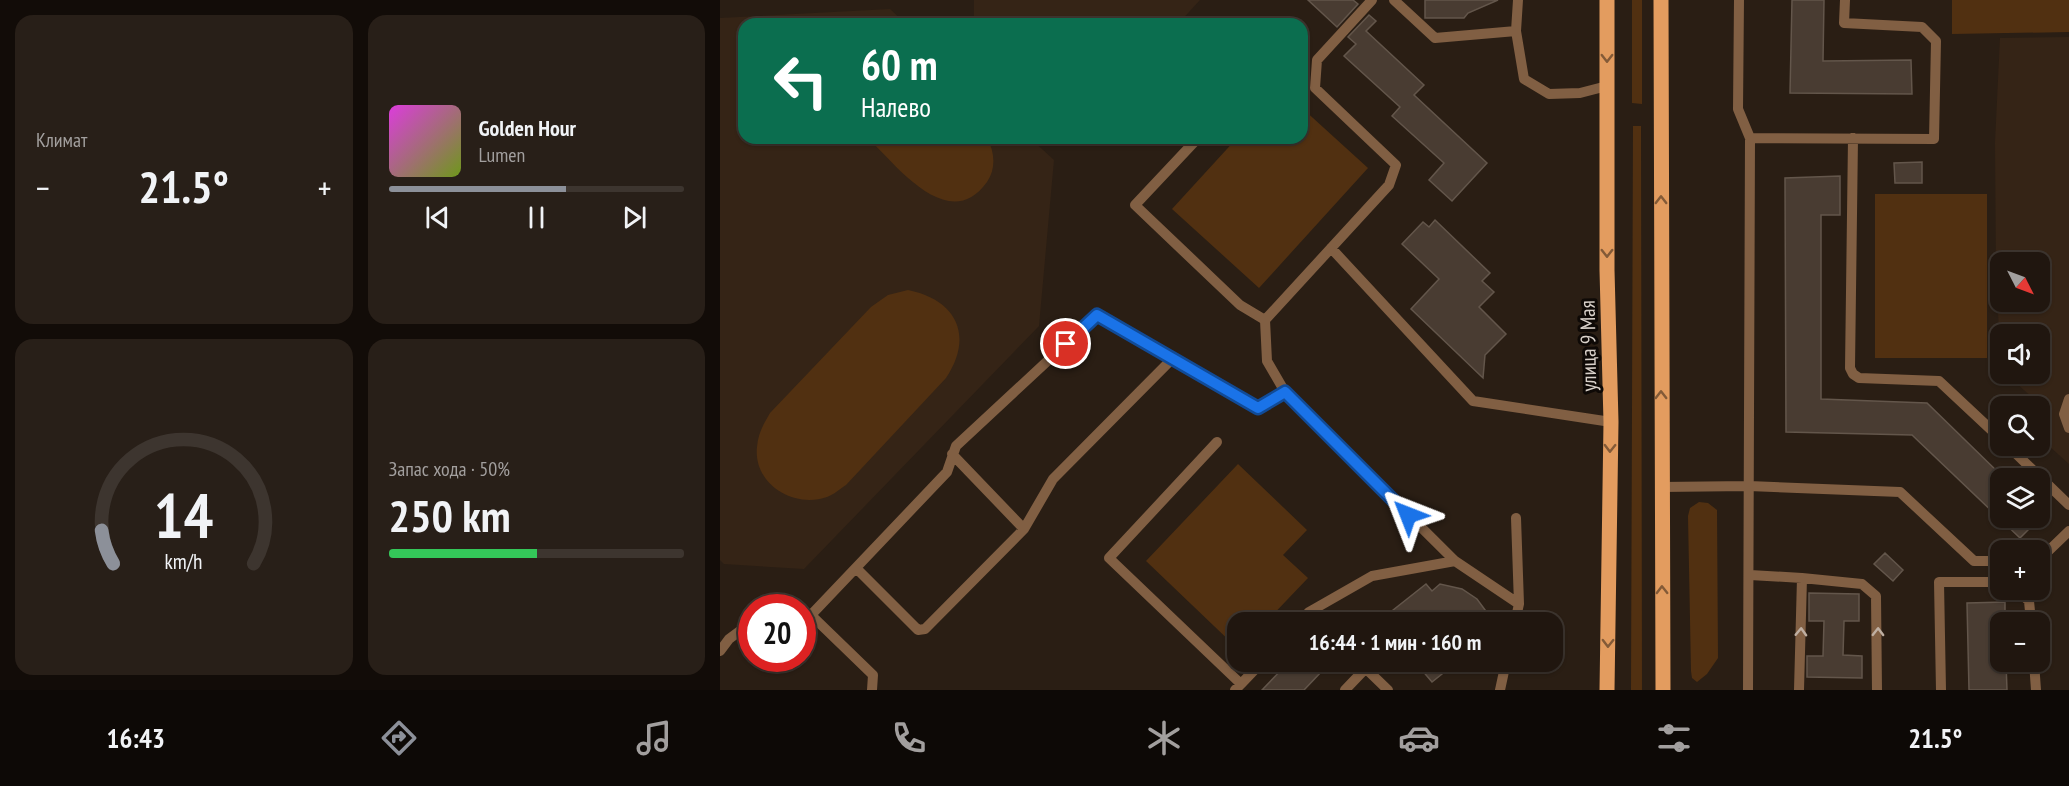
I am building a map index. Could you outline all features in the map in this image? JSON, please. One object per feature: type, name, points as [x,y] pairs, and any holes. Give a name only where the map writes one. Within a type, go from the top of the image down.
[{"type":"main road","name":"улица 9 Мая","points":[[1607,0],[1611,422],[1607,690]]},
{"type":"main road","points":[[1661,0],[1663,690]]},
{"type":"lane","points":[[1372,0],[1317,60],[1315,88],[1396,165],[1389,185],[1265,320],[1267,361],[1285,392],[1455,561],[1519,604]]},
{"type":"lane","points":[[1394,0],[1435,38],[1516,31]]},
{"type":"lane","points":[[1518,0],[1516,31],[1524,79],[1549,94],[1580,93],[1607,86]]},
{"type":"lane","points":[[1739,0],[1738,109],[1750,138],[1748,690]]},
{"type":"lane","points":[[1750,138],[1934,139],[1936,41],[1922,27],[1844,23],[1845,0]]},
{"type":"lane","points":[[1853,138],[1850,368],[1853,375],[1859,378],[1939,381],[1990,429]]},
{"type":"lane","points":[[1192,144],[1136,205],[1240,305],[1265,320]]},
{"type":"lane","points":[[1331,248],[1473,401],[1611,422]]},
{"type":"lane","points":[[816,606],[856,568],[947,472],[956,446],[1097,315],[1258,408],[1285,392]]},
{"type":"lane","points":[[856,568],[918,630],[925,629],[1024,529],[1053,479],[1173,358]]},
{"type":"lane","points":[[2069,399],[2064,414],[2069,428]]},
{"type":"lane","points":[[1217,442],[1110,558],[1238,687],[1252,672]]},
{"type":"lane","points":[[952,454],[1024,529]]},
{"type":"lane","points":[[2018,456],[2069,505]]},
{"type":"lane","points":[[1661,487],[1749,486],[1900,492],[1974,561],[1990,561]]},
{"type":"lane","points":[[1516,518],[1519,604],[1517,612]]},
{"type":"lane","points":[[2050,549],[2069,531]]},
{"type":"lane","points":[[1310,612],[1372,576],[1455,561]]},
{"type":"lane","points":[[1750,576],[1862,584],[1876,596],[1877,690]]},
{"type":"lane","points":[[1799,690],[1802,578]]},
{"type":"lane","points":[[1941,690],[1939,582],[1990,582]]},
{"type":"lane","points":[[816,622],[873,675],[872,690]]},
{"type":"lane","points":[[720,651],[724,637],[738,630]]},
{"type":"lane","points":[[1345,690],[1357,672]]},
{"type":"lane","points":[[1369,672],[1388,690]]},
{"type":"lane","points":[[1500,690],[1504,672]]},
{"type":"lane","points":[[2035,672],[2036,690]]},
{"type":"shaded area","points":[[974,0],[1200,0],[1184,18],[974,18]]},
{"type":"shaded area","points":[[1632,0],[1642,0],[1642,104],[1632,103]]},
{"type":"shaded area","points":[[1952,0],[2069,0],[2069,32],[1952,34]]},
{"type":"shaded area","points":[[890,9],[900,18],[738,18],[738,144],[1037,144],[1054,160],[1039,326],[804,569],[724,564],[720,560],[720,18]]},
{"type":"shaded area","points":[[2069,37],[2069,464],[2050,447],[2052,415],[2050,413],[2050,396],[2031,396],[2017,384],[2050,384],[2050,324],[1999,324],[1998,312],[2050,312],[2050,252],[1996,252],[1995,143],[2000,38]]},
{"type":"shaded area","points":[[1308,113],[1368,168],[1259,288],[1172,209],[1232,144],[1308,144]]},
{"type":"shaded area","points":[[1633,126],[1641,126],[1642,690],[1631,690]]},
{"type":"shaded area","points":[[874,144],[990,144],[993,155],[992,172],[987,182],[972,196],[956,201],[940,199],[924,190]]},
{"type":"shaded area","points":[[1875,194],[1987,194],[1987,358],[1875,358]]},
{"type":"shaded area","points":[[908,290],[939,302],[956,322],[959,348],[946,378],[846,485],[836,492],[814,500],[789,496],[778,490],[762,472],[758,460],[758,438],[770,413],[871,307],[888,295]]},
{"type":"shaded area","points":[[1238,464],[1307,530],[1283,555],[1308,578],[1276,612],[1227,612],[1227,638],[1146,561]]},
{"type":"shaded area","points":[[1699,502],[1708,503],[1717,510],[1718,658],[1707,674],[1697,682],[1692,678],[1691,671],[1688,516],[1690,508]]},
{"type":"building","points":[[1308,0],[1353,0],[1358,4],[1337,27]]},
{"type":"building","points":[[1425,0],[1498,0],[1468,13],[1464,18],[1425,18]]},
{"type":"building","points":[[1792,0],[1824,0],[1823,61],[1911,60],[1912,94],[1790,93]]},
{"type":"building","points":[[1369,15],[1376,21],[1366,31],[1424,85],[1414,95],[1487,163],[1452,201],[1429,180],[1444,163],[1392,116],[1400,107],[1344,56],[1356,44],[1348,37]]},
{"type":"building","points":[[1922,162],[1922,183],[1895,183],[1894,163]]},
{"type":"building","points":[[1840,176],[1840,215],[1821,215],[1821,399],[1927,403],[1994,468],[1990,468],[1990,509],[1912,435],[1786,432],[1785,178]]},
{"type":"building","points":[[1435,220],[1490,273],[1482,281],[1494,292],[1479,307],[1506,334],[1485,355],[1483,378],[1411,309],[1439,279],[1402,244],[1423,222],[1429,227]]},
{"type":"building","points":[[2010,528],[2030,528],[2020,538]]},
{"type":"building","points":[[1885,553],[1903,570],[1893,581],[1874,564]]},
{"type":"building","points":[[1426,584],[1432,591],[1440,584],[1462,589],[1477,599],[1487,612],[1391,612]]},
{"type":"building","points":[[1809,593],[1859,594],[1859,621],[1844,621],[1843,655],[1862,656],[1862,678],[1807,677],[1807,656],[1823,656],[1824,621],[1809,621]]},
{"type":"building","points":[[2005,602],[2005,612],[1990,612],[1990,672],[2006,672],[2007,690],[1969,690],[1967,603]]},
{"type":"building","points":[[1279,672],[1321,672],[1304,690],[1262,690]]},
{"type":"building","points":[[1424,672],[1444,672],[1432,682]]},
{"type":"route","points":[[1066,344],[1097,315],[1258,408],[1285,392],[1408,515]]}]
